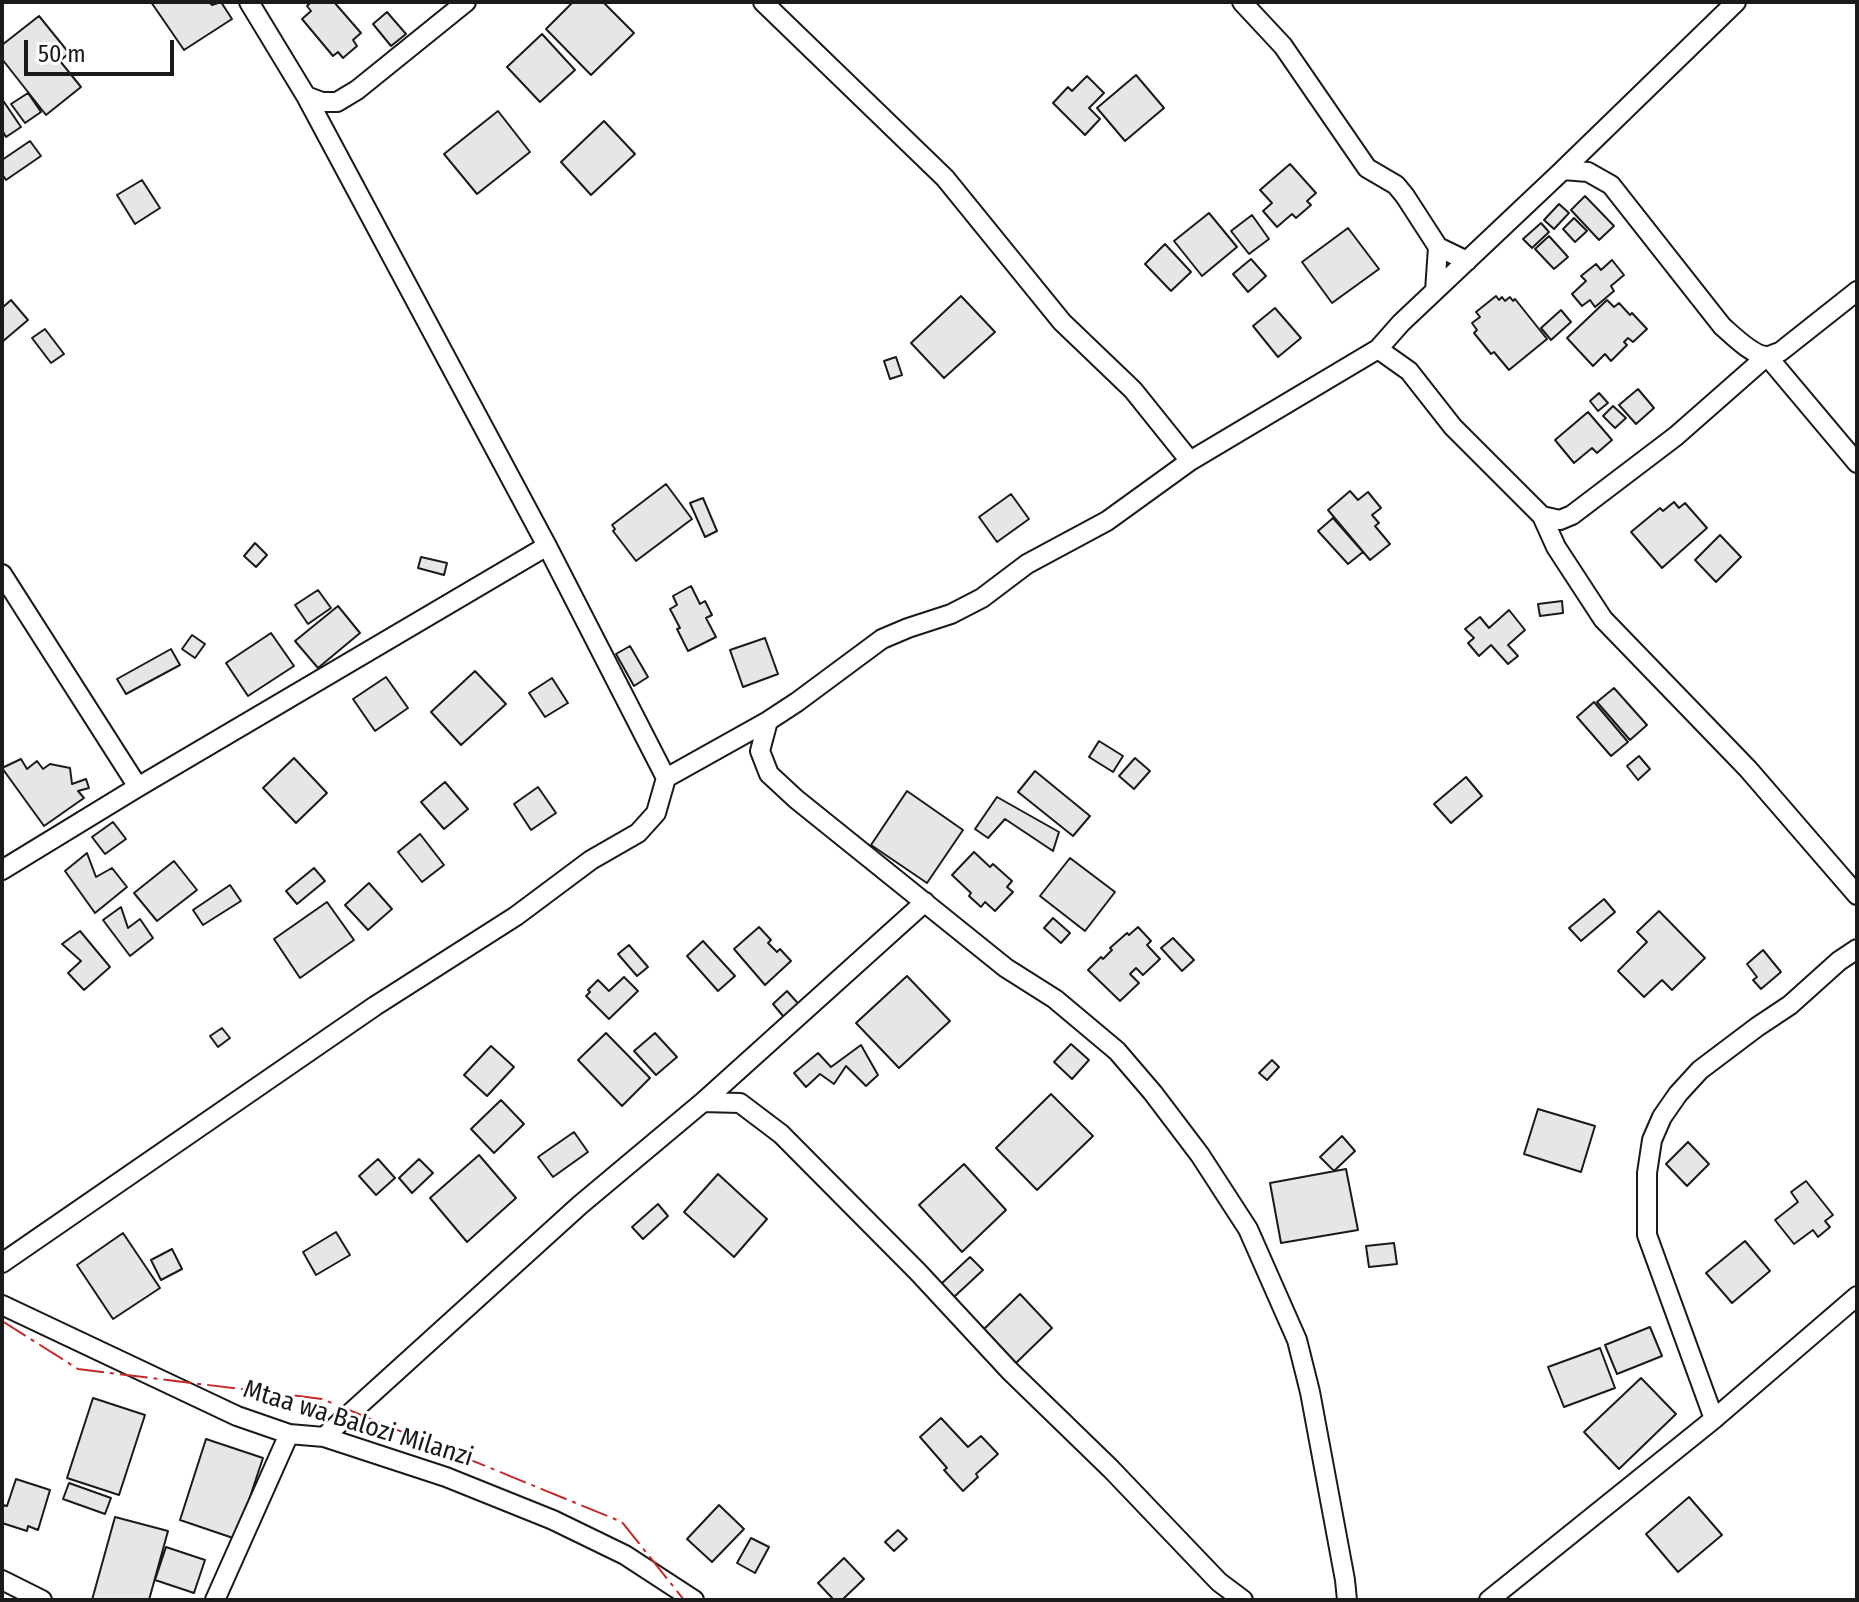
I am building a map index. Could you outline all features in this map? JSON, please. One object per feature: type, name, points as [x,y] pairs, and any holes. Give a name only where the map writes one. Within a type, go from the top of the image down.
[{"type":"street","points":[[2,1263],[375,1006],[516,916],[591,860],[638,833],[656,813],[664,789],[666,778],[547,546],[306,96],[249,2]]},
{"type":"street","points":[[306,96],[322,102],[337,102],[357,90],[466,2]]},
{"type":"street","points":[[763,2],[945,178],[1062,322],[1133,390],[1190,461]]},
{"type":"street","points":[[1242,2],[1283,46],[1367,168],[1396,185],[1438,247],[1467,261]]},
{"type":"street","points":[[666,778],[768,721],[882,639],[951,614],[982,598],[1027,564],[1107,521],[1190,461],[1378,349],[1401,323],[1736,2]]},
{"type":"street","points":[[1563,170],[1588,172],[1611,185],[1722,326],[1743,344],[1767,356],[1857,463]]},
{"type":"street","points":[[1435,291],[1438,247]]},
{"type":"street","points":[[1542,516],[1560,520],[1572,515],[1676,436],[1767,356],[1780,352],[1857,291]]},
{"type":"street","points":[[1378,349],[1409,371],[1453,427],[1542,516],[1556,547],[1603,619],[1748,769],[1857,895]]},
{"type":"street","points":[[2,870],[547,546]]},
{"type":"street","points":[[3,580],[138,787]]},
{"type":"street","points":[[768,721],[760,751],[769,774],[1006,968],[1055,999],[1117,1051],[1200,1155],[1248,1229],[1297,1340],[1307,1379],[1347,1600]]},
{"type":"street","points":[[324,1437],[580,1205],[703,1102],[925,902]]},
{"type":"street","points":[[1714,1419],[1647,1235],[1647,1173],[1652,1140],[1662,1117],[1700,1070],[1790,1005],[1857,949]]},
{"type":"street","points":[[703,1102],[740,1103],[781,1134],[1219,1582],[1243,1600]]},
{"type":"street","points":[[1489,1600],[1714,1419],[1857,1296]]},
{"type":"street","name":"Mtaa wa Balozi Milanzi","points":[[2,1305],[237,1416],[289,1434],[324,1437],[446,1477],[553,1520],[625,1555],[694,1600]]},
{"type":"street","points":[[215,1600],[289,1434]]},
{"type":"street","points":[[2,1580],[42,1600]]},
{"type":"building","points":[[151,2],[209,2],[212,5],[221,2],[232,19],[184,50]]},
{"type":"building","points":[[311,2],[334,2],[361,33],[353,40],[357,46],[343,58],[338,52],[333,56],[302,19],[311,11],[307,6]]},
{"type":"building","points":[[573,2],[603,2],[634,33],[591,75],[546,29]]},
{"type":"building","points":[[387,12],[406,34],[391,46],[373,24]]},
{"type":"building","points":[[39,16],[69,53],[60,61],[81,87],[46,115],[2,59],[2,45]]},
{"type":"building","points":[[542,34],[575,70],[540,102],[507,67]]},
{"type":"building","points":[[1136,75],[1164,108],[1125,141],[1097,108]]},
{"type":"building","points":[[1087,76],[1104,93],[1089,108],[1100,119],[1085,135],[1053,103],[1068,87],[1072,91]]},
{"type":"building","points":[[28,93],[41,112],[25,123],[11,104]]},
{"type":"building","points":[[2,99],[21,127],[6,137],[2,130]]},
{"type":"building","points":[[498,111],[530,152],[477,194],[444,154]]},
{"type":"building","points":[[604,121],[635,154],[591,195],[561,162]]},
{"type":"building","points":[[30,141],[41,156],[6,180],[2,174],[2,160]]},
{"type":"building","points":[[1290,164],[1316,193],[1307,201],[1311,205],[1296,218],[1292,214],[1277,227],[1263,211],[1272,203],[1260,190]]},
{"type":"building","points":[[142,180],[160,208],[135,224],[117,195]]},
{"type":"building","points":[[1585,196],[1614,226],[1599,240],[1571,210]]},
{"type":"building","points":[[1559,204],[1569,213],[1554,229],[1544,220]]},
{"type":"building","points":[[1209,213],[1237,247],[1202,276],[1174,241]]},
{"type":"building","points":[[1252,215],[1269,239],[1249,254],[1231,231]]},
{"type":"building","points":[[1574,218],[1587,231],[1575,242],[1563,229]]},
{"type":"building","points":[[1541,223],[1549,232],[1532,248],[1523,239]]},
{"type":"building","points":[[1348,228],[1379,269],[1332,303],[1302,262]]},
{"type":"building","points":[[1549,236],[1568,257],[1554,269],[1535,249]]},
{"type":"building","points":[[1165,244],[1191,272],[1171,291],[1145,264]]},
{"type":"building","points":[[1251,259],[1266,276],[1248,292],[1233,274]]},
{"type":"building","points":[[1612,260],[1624,275],[1611,286],[1614,291],[1595,307],[1590,300],[1582,306],[1572,294],[1586,281],[1581,276],[1596,264],[1601,270]]},
{"type":"building","points":[[961,296],[995,332],[944,378],[911,343]]},
{"type":"building","points":[[1496,296],[1505,301],[1510,297],[1513,301],[1515,299],[1547,339],[1509,370],[1474,333],[1477,330],[1472,323],[1480,317],[1476,312]]},
{"type":"building","points":[[11,300],[28,320],[2,342],[2,308]]},
{"type":"building","points":[[1607,300],[1614,307],[1619,303],[1647,329],[1633,342],[1628,338],[1624,342],[1627,345],[1611,361],[1605,354],[1593,366],[1567,338]]},
{"type":"building","points":[[1275,308],[1301,338],[1278,357],[1253,326]]},
{"type":"building","points":[[1561,310],[1571,322],[1551,340],[1541,328]]},
{"type":"building","points":[[45,329],[64,354],[51,363],[32,338]]},
{"type":"building","points":[[896,357],[902,375],[890,379],[884,361]]},
{"type":"building","points":[[1638,389],[1654,408],[1636,424],[1619,405]]},
{"type":"building","points":[[1599,393],[1608,403],[1598,411],[1590,401]]},
{"type":"building","points":[[1613,406],[1626,418],[1615,428],[1603,416]]},
{"type":"building","points":[[1588,412],[1612,440],[1597,453],[1592,448],[1574,463],[1555,440]]},
{"type":"building","points":[[666,484],[692,519],[636,561],[613,531],[612,525]]},
{"type":"building","points":[[1350,491],[1358,500],[1368,492],[1381,508],[1372,515],[1379,523],[1375,526],[1390,544],[1370,560],[1328,510]]},
{"type":"building","points":[[1011,494],[1029,519],[997,542],[979,517]]},
{"type":"building","points":[[703,498],[717,531],[705,537],[690,503]]},
{"type":"building","points":[[1674,502],[1679,508],[1685,503],[1707,528],[1662,568],[1631,532],[1660,508],[1663,511]]},
{"type":"building","points":[[1333,518],[1363,552],[1348,564],[1318,531]]},
{"type":"building","points":[[1720,535],[1741,557],[1716,582],[1695,560]]},
{"type":"building","points":[[255,543],[267,555],[256,567],[244,556]]},
{"type":"building","points":[[421,557],[447,563],[444,575],[418,568]]},
{"type":"building","points":[[691,586],[700,604],[705,601],[712,615],[706,618],[716,637],[688,651],[670,609],[677,605],[673,596]]},
{"type":"building","points":[[318,590],[331,608],[308,624],[295,605]]},
{"type":"building","points":[[1562,601],[1563,613],[1540,616],[1538,604]]},
{"type":"building","points":[[338,606],[360,633],[318,668],[295,641]]},
{"type":"building","points":[[1509,610],[1525,630],[1508,645],[1518,656],[1508,664],[1491,645],[1479,656],[1468,643],[1474,638],[1465,629],[1480,617],[1489,628]]},
{"type":"building","points":[[271,633],[294,666],[248,696],[226,663]]},
{"type":"building","points":[[192,635],[205,644],[195,658],[182,649]]},
{"type":"building","points":[[765,638],[778,674],[743,687],[730,650]]},
{"type":"building","points":[[630,646],[648,677],[634,686],[616,654]]},
{"type":"building","points":[[171,649],[180,665],[126,694],[117,679]]},
{"type":"building","points":[[475,671],[506,704],[461,745],[431,712]]},
{"type":"building","points":[[386,677],[408,708],[375,731],[353,699]]},
{"type":"building","points":[[552,678],[568,703],[545,717],[529,693]]},
{"type":"building","points":[[1614,688],[1647,725],[1630,740],[1597,702]]},
{"type":"building","points":[[1594,702],[1628,742],[1611,756],[1577,717]]},
{"type":"building","points":[[1099,741],[1123,756],[1113,772],[1089,757]]},
{"type":"building","points":[[1639,756],[1650,769],[1638,780],[1627,766]]},
{"type":"building","points":[[294,758],[327,793],[296,823],[263,788]]},
{"type":"building","points":[[1135,758],[1150,771],[1134,789],[1119,776]]},
{"type":"building","points":[[21,759],[27,769],[37,761],[43,769],[50,764],[70,768],[72,784],[86,779],[89,788],[78,791],[84,798],[44,826],[2,768]]},
{"type":"building","points":[[1035,771],[1090,816],[1073,836],[1018,792]]},
{"type":"building","points":[[1466,777],[1482,796],[1451,823],[1434,804]]},
{"type":"building","points":[[445,782],[468,809],[444,829],[421,802]]},
{"type":"building","points":[[538,787],[556,813],[531,830],[514,804]]},
{"type":"building","points":[[907,791],[963,830],[927,883],[871,845]]},
{"type":"building","points":[[997,797],[1059,832],[1053,851],[1005,819],[988,838],[975,829]]},
{"type":"building","points":[[113,822],[126,839],[105,854],[92,837]]},
{"type":"building","points":[[420,834],[444,865],[422,882],[398,852]]},
{"type":"building","points":[[974,852],[1012,881],[1007,887],[1013,892],[995,911],[985,902],[981,907],[952,875]]},
{"type":"building","points":[[87,853],[96,877],[112,868],[127,887],[95,913],[65,871]]},
{"type":"building","points":[[1070,858],[1115,892],[1085,931],[1040,896]]},
{"type":"building","points":[[174,861],[197,890],[157,921],[134,893]]},
{"type":"building","points":[[314,868],[325,881],[297,904],[286,891]]},
{"type":"building","points":[[369,883],[392,909],[368,930],[345,905]]},
{"type":"building","points":[[230,885],[241,901],[203,925],[193,910]]},
{"type":"building","points":[[1604,899],[1615,912],[1581,941],[1569,928]]},
{"type":"building","points":[[327,902],[354,940],[300,978],[274,939]]},
{"type":"building","points":[[121,907],[128,928],[140,919],[153,938],[130,956],[103,920]]},
{"type":"building","points":[[1659,911],[1705,958],[1672,990],[1662,980],[1644,997],[1618,971],[1647,942],[1637,932]]},
{"type":"building","points":[[1053,918],[1070,933],[1061,943],[1044,928]]},
{"type":"building","points":[[759,927],[771,940],[768,943],[777,952],[780,949],[791,961],[765,985],[734,949]]},
{"type":"building","points":[[1138,927],[1151,941],[1147,945],[1160,959],[1143,975],[1136,968],[1130,974],[1139,983],[1120,1001],[1088,970],[1127,933],[1129,935]]},
{"type":"building","points":[[80,931],[110,967],[84,990],[68,973],[81,961],[62,944]]},
{"type":"building","points":[[1173,938],[1194,960],[1182,971],[1161,948]]},
{"type":"building","points":[[703,941],[735,976],[718,991],[687,956]]},
{"type":"building","points":[[629,945],[648,967],[637,976],[618,954]]},
{"type":"building","points":[[1763,950],[1781,972],[1761,989],[1753,980],[1757,977],[1747,964]]},
{"type":"building","points":[[907,976],[950,1021],[899,1068],[856,1023]]},
{"type":"building","points":[[624,977],[638,991],[609,1019],[586,996],[590,992],[588,990],[598,980],[609,991]]},
{"type":"building","points":[[787,991],[803,1009],[788,1022],[773,1004]]},
{"type":"building","points":[[222,1028],[230,1038],[218,1047],[210,1036]]},
{"type":"building","points":[[606,1033],[650,1078],[622,1106],[578,1060]]},
{"type":"building","points":[[655,1033],[677,1057],[656,1075],[634,1051]]},
{"type":"building","points":[[1071,1044],[1089,1060],[1072,1079],[1054,1062]]},
{"type":"building","points":[[861,1045],[878,1075],[866,1086],[846,1066],[834,1084],[820,1074],[806,1087],[794,1073],[818,1053],[831,1067]]},
{"type":"building","points":[[491,1046],[514,1067],[487,1096],[464,1075]]},
{"type":"building","points":[[1272,1060],[1279,1067],[1267,1080],[1259,1073]]},
{"type":"building","points":[[1051,1094],[1093,1136],[1037,1190],[996,1148]]},
{"type":"building","points":[[501,1100],[524,1124],[494,1153],[471,1129]]},
{"type":"building","points":[[1538,1109],[1595,1126],[1581,1172],[1524,1154]]},
{"type":"building","points":[[574,1132],[588,1152],[553,1177],[538,1157]]},
{"type":"building","points":[[1342,1136],[1355,1151],[1334,1171],[1320,1157]]},
{"type":"building","points":[[1688,1142],[1709,1164],[1687,1186],[1666,1164]]},
{"type":"building","points":[[479,1155],[516,1198],[467,1242],[430,1198]]},
{"type":"building","points":[[378,1159],[395,1178],[376,1195],[359,1176]]},
{"type":"building","points":[[419,1159],[433,1173],[412,1193],[399,1178]]},
{"type":"building","points":[[964,1164],[1006,1210],[962,1252],[919,1205]]},
{"type":"building","points":[[1346,1169],[1358,1230],[1281,1243],[1270,1183]]},
{"type":"building","points":[[718,1174],[767,1219],[734,1257],[684,1212]]},
{"type":"building","points":[[1806,1181],[1833,1215],[1825,1221],[1830,1227],[1818,1237],[1813,1230],[1794,1244],[1775,1220],[1798,1202],[1791,1192]]},
{"type":"building","points":[[658,1204],[668,1216],[643,1239],[632,1227]]},
{"type":"building","points":[[336,1232],[350,1255],[316,1275],[303,1252]]},
{"type":"building","points":[[123,1233],[160,1288],[113,1319],[77,1265]]},
{"type":"building","points":[[1745,1241],[1770,1271],[1732,1303],[1706,1273]]},
{"type":"building","points":[[1394,1243],[1397,1264],[1369,1267],[1366,1246]]},
{"type":"building","points":[[172,1249],[182,1269],[161,1280],[151,1260]]},
{"type":"building","points":[[970,1257],[983,1270],[954,1297],[941,1284]]},
{"type":"building","points":[[1020,1294],[1052,1328],[1016,1363],[984,1329]]},
{"type":"building","points":[[1650,1327],[1662,1356],[1617,1374],[1605,1345]]},
{"type":"building","points":[[1600,1348],[1615,1388],[1564,1407],[1548,1367]]},
{"type":"building","points":[[1641,1378],[1676,1414],[1619,1469],[1584,1432]]},
{"type":"building","points":[[93,1398],[145,1415],[119,1495],[67,1478]]},
{"type":"building","points":[[941,1418],[968,1447],[981,1436],[998,1454],[963,1491],[920,1437]]},
{"type":"building","points":[[206,1439],[263,1458],[236,1539],[180,1520]]},
{"type":"building","points":[[16,1479],[50,1490],[38,1530],[28,1526],[27,1531],[2,1523],[3,1505],[7,1506]]},
{"type":"building","points":[[69,1483],[111,1498],[105,1514],[63,1499]]},
{"type":"building","points":[[1689,1497],[1722,1535],[1678,1572],[1646,1534]]},
{"type":"building","points":[[719,1505],[744,1529],[712,1562],[687,1539]]},
{"type":"building","points":[[115,1517],[168,1531],[149,1600],[92,1600]]},
{"type":"building","points":[[898,1530],[907,1539],[894,1551],[885,1542]]},
{"type":"building","points":[[751,1538],[769,1547],[755,1573],[737,1563]]},
{"type":"building","points":[[166,1547],[205,1560],[194,1593],[155,1580]]},
{"type":"building","points":[[844,1558],[864,1579],[842,1600],[834,1600],[818,1583]]},
{"type":"power","points":[[2,1321],[78,1369],[322,1399],[622,1522],[684,1600]]}]
